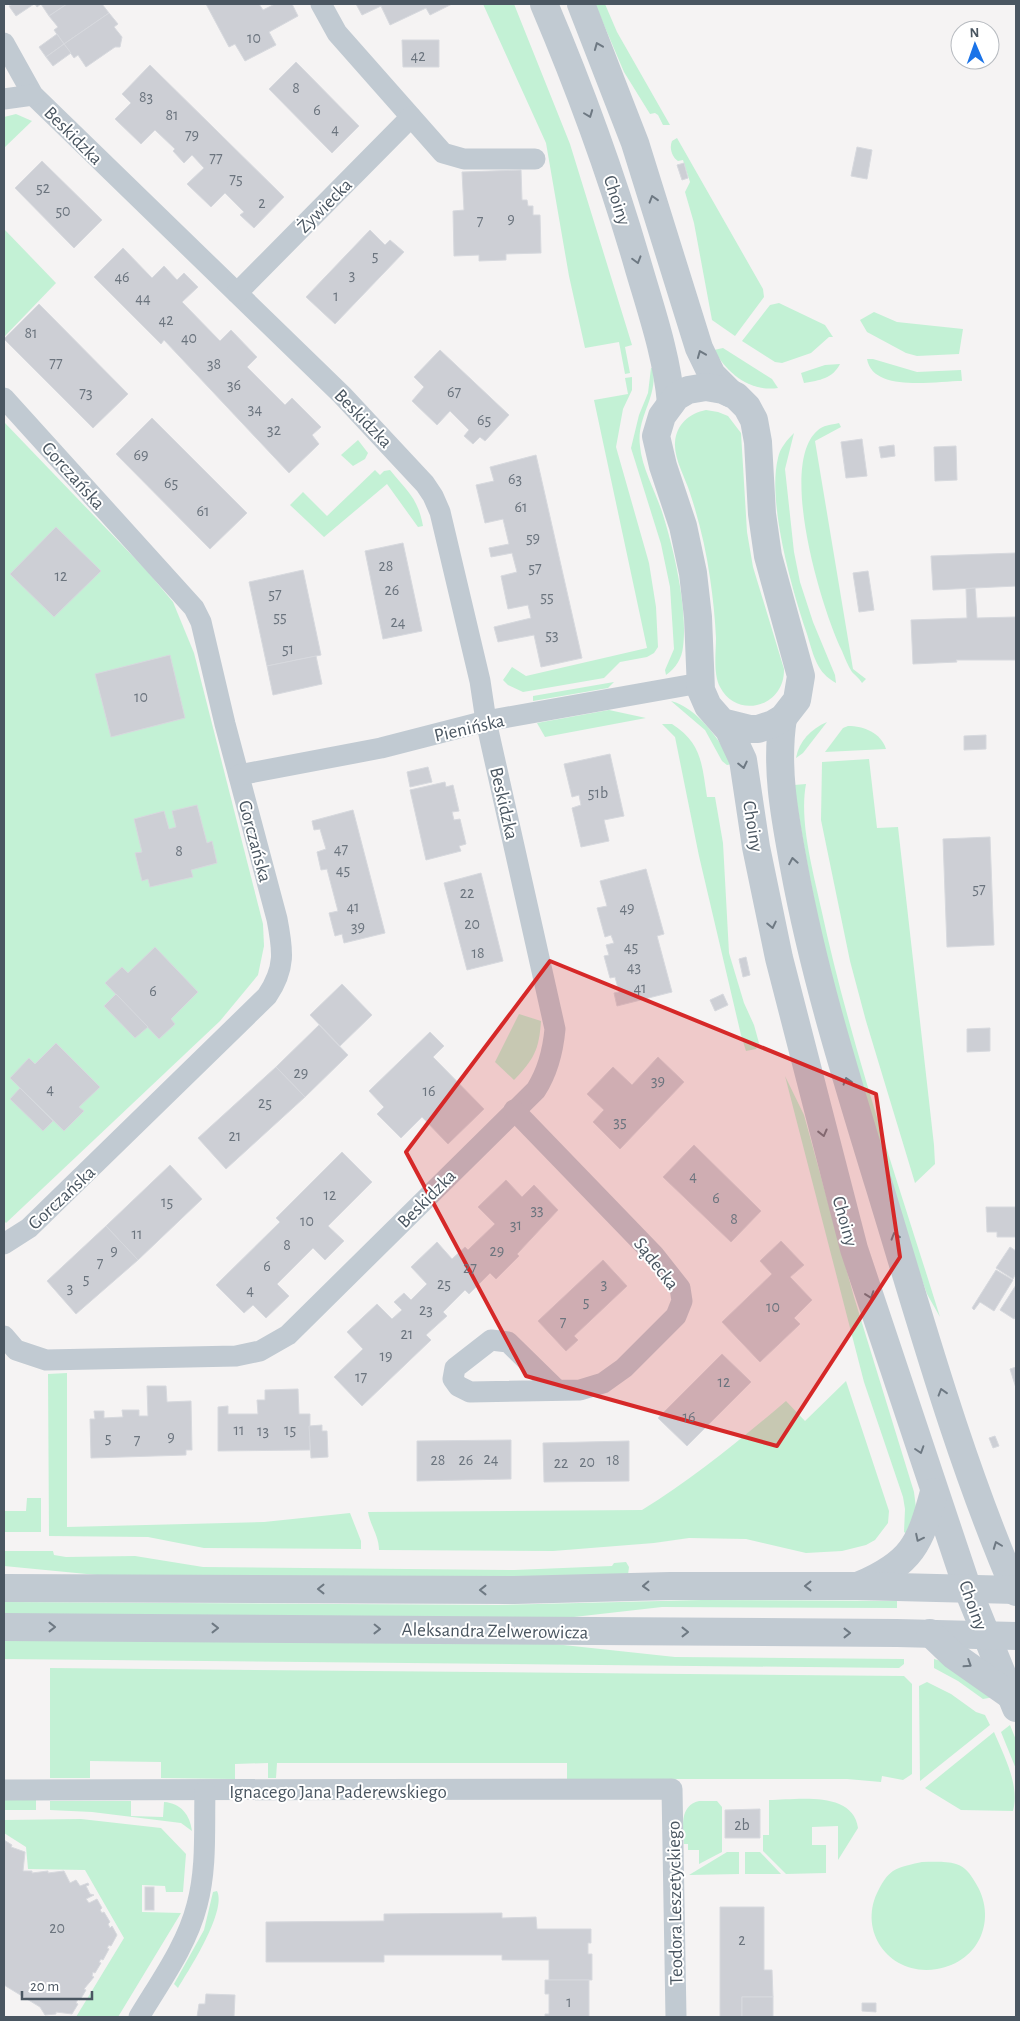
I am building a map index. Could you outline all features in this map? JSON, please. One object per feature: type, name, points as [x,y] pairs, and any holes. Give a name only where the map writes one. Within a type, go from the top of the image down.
[{"type":"street","points":[[321,4],[337,33],[443,152],[464,159],[535,159]]},
{"type":"street","name":"Choiny","points":[[544,4],[584,99],[616,193],[665,358],[671,403],[659,421],[656,442],[679,511],[693,573],[698,617],[700,683],[704,700],[734,738],[743,760],[768,909],[836,1186],[854,1249],[934,1492],[968,1590],[1013,1701]]},
{"type":"street","name":"Choiny","points":[[581,4],[635,143],[699,348],[712,375],[747,407],[757,431],[762,514],[768,556],[778,597],[800,667],[802,682],[797,700],[783,718],[779,741],[787,824],[805,925],[830,1023],[946,1407],[975,1489],[1016,1591]]},
{"type":"street","name":"Beskidzka","points":[[4,43],[33,95],[342,395],[395,450],[433,496],[440,512],[480,681],[486,721],[555,1029],[551,1056],[536,1090],[288,1335],[260,1351],[236,1356],[46,1360],[16,1350],[4,1336]]},
{"type":"street","points":[[4,99],[33,95]]},
{"type":"street","name":"Żywiecka","points":[[237,294],[411,117]]},
{"type":"street","points":[[671,403],[682,393],[698,388],[716,388],[730,393]]},
{"type":"street","name":"Gorczańska","points":[[4,398],[194,608],[201,622],[238,775],[282,943],[282,962],[278,980],[268,996],[29,1228],[4,1244]]},
{"type":"street","name":"Pienińska","points":[[238,775],[380,748],[486,721],[700,683]]},
{"type":"street","points":[[722,722],[744,728],[758,729],[783,718]]},
{"type":"street","name":"Sądecka","points":[[514,1110],[654,1255],[680,1288],[682,1302],[676,1316],[624,1368],[603,1383],[580,1390],[556,1390]]},
{"type":"street","points":[[857,1586],[892,1569],[914,1547],[926,1521],[934,1492]]},
{"type":"street","name":"Aleksandra Zelwerowicza","points":[[4,1588],[514,1590],[670,1586],[857,1586],[1016,1591]]},
{"type":"street","name":"Aleksandra Zelwerowicza","points":[[4,1627],[930,1633],[1016,1636]]},
{"type":"street","points":[[930,1633],[953,1655],[1013,1701]]},
{"type":"street","name":"Ignacego Jana Paderewskiego","points":[[4,1790],[672,1789]]},
{"type":"street","name":"Teodora Leszetyckiego","points":[[672,1789],[676,2017]]},
{"type":"street","points":[[139,2017],[179,1950],[197,1907],[204,1857],[205,1791]]},
{"type":"highlighted area","points":[[550,961],[876,1094],[900,1257],[777,1446],[526,1376],[406,1152]]},
{"type":"green space","points":[[483,4],[514,4],[570,144],[632,345],[625,347],[630,373],[625,374],[619,342],[585,348],[569,276],[546,143]]},
{"type":"green space","points":[[595,4],[605,4],[617,32],[670,125],[663,125],[658,115],[655,113],[650,114],[624,72]]},
{"type":"green space","points":[[16,114],[32,121],[4,148],[4,117]]},
{"type":"green space","points":[[677,138],[763,289],[764,297],[735,336],[712,320],[694,223],[685,192],[690,182],[683,160],[678,161],[671,149],[672,141]]},
{"type":"green space","points":[[4,229],[56,283],[4,337]]},
{"type":"green space","points":[[779,303],[825,325],[833,337],[829,337],[811,353],[782,363],[775,362],[742,341],[770,305]]},
{"type":"green space","points":[[874,312],[897,322],[963,329],[959,354],[917,356],[906,353],[867,332],[860,320]]},
{"type":"green space","points":[[723,348],[772,379],[778,388],[758,387],[740,379],[725,366],[714,350]]},
{"type":"green space","points":[[867,359],[873,359],[917,372],[961,370],[962,381],[907,383],[893,381],[881,377],[872,370]]},
{"type":"green space","points":[[840,364],[829,376],[804,383],[801,373],[825,365]]},
{"type":"green space","points":[[651,368],[653,368],[653,389],[641,426],[641,455],[667,529],[679,580],[684,616],[681,655],[676,666],[666,675],[665,670],[674,649],[670,587],[661,544],[631,448],[639,415],[648,393]]},
{"type":"green space","points":[[632,377],[632,390],[623,409],[616,447],[649,563],[656,607],[658,647],[654,653],[647,657],[620,662],[604,678],[523,692],[508,685],[503,680],[512,667],[526,676],[647,648],[594,400],[628,394],[625,378]]},
{"type":"green space","points":[[706,410],[728,416],[741,433],[747,532],[753,567],[784,669],[782,682],[777,692],[769,700],[759,705],[748,706],[737,703],[728,697],[718,681],[714,616],[706,556],[693,503],[676,455],[676,436],[681,425],[689,417]]},
{"type":"green space","points":[[4,422],[148,572],[173,602],[194,653],[263,924],[264,946],[258,975],[220,1021],[6,1223],[4,1221]]},
{"type":"green space","points":[[839,423],[841,427],[815,441],[853,669],[866,679],[862,683],[848,665],[824,604],[807,539],[802,505],[802,474],[806,449],[819,429]]},
{"type":"green space","points":[[794,433],[785,469],[794,552],[800,582],[813,622],[835,675],[836,683],[822,672],[813,654],[788,569],[778,521],[775,476],[778,458],[786,441]]},
{"type":"green space","points":[[358,440],[368,453],[365,459],[353,466],[341,455]]},
{"type":"green space","points":[[375,470],[380,475],[384,471],[390,470],[415,502],[423,526],[418,527],[387,484],[324,537],[290,505],[303,492],[327,516]]},
{"type":"green space","points":[[614,682],[608,688],[533,701],[533,696]]},
{"type":"green space","points":[[671,701],[690,711],[707,726],[722,745],[733,764],[727,765],[722,761],[705,730]]},
{"type":"green space","points":[[609,710],[646,718],[545,737],[537,723]]},
{"type":"green space","points":[[827,722],[803,753],[796,758],[800,746],[807,736]]},
{"type":"green space","points":[[662,724],[672,724],[682,731],[695,747],[702,765],[707,797],[715,797],[723,843],[729,953],[744,1003],[754,1025],[759,1043],[756,1049],[746,1051],[741,1035],[699,856],[675,737]]},
{"type":"green space","points":[[848,726],[860,727],[871,731],[884,743],[886,749],[825,752],[843,728]]},
{"type":"green space","points":[[869,759],[877,828],[898,827],[934,1145],[935,1164],[915,1183],[866,1021],[850,961],[821,820],[822,762]]},
{"type":"green space","points":[[806,784],[804,814],[808,846],[846,1012],[940,1317],[927,1294],[915,1260],[857,1074],[836,999],[813,895],[794,785]]},
{"type":"green space","points":[[519,1014],[541,1021],[539,1040],[534,1054],[514,1080],[495,1062]]},
{"type":"green space","points":[[785,1076],[804,1115],[854,1297],[914,1492],[916,1508],[910,1536],[904,1532],[905,1509],[903,1497],[864,1382]]},
{"type":"green space","points":[[67,1373],[67,1527],[264,1522],[350,1513],[361,1541],[361,1549],[204,1548],[148,1537],[49,1536],[48,1374]]},
{"type":"green space","points":[[846,1381],[889,1511],[888,1523],[875,1540],[866,1545],[842,1551],[806,1553],[746,1539],[689,1538],[654,1543],[553,1551],[379,1550],[378,1540],[368,1512],[642,1510],[698,1472],[786,1401],[805,1421]]},
{"type":"green space","points":[[27,1498],[41,1498],[41,1532],[4,1532],[4,1511],[26,1511]]},
{"type":"green space","points":[[4,1551],[53,1551],[54,1555],[66,1557],[135,1556],[203,1567],[514,1570],[612,1566],[614,1563],[626,1562],[629,1567],[628,1575],[570,1578],[97,1575],[4,1566]]},
{"type":"green space","points":[[702,1600],[897,1601],[897,1608],[662,1607],[565,1618],[4,1614],[4,1602],[498,1605]]},
{"type":"green space","points":[[4,1639],[554,1644],[675,1657],[904,1659],[904,1664],[899,1668],[4,1659]]},
{"type":"green space","points":[[934,1659],[941,1661],[994,1697],[983,1699],[958,1681],[934,1668]]},
{"type":"green space","points":[[50,1668],[904,1676],[912,1684],[912,1774],[903,1780],[882,1776],[881,1782],[847,1779],[567,1779],[567,1763],[277,1763],[276,1778],[268,1778],[268,1763],[235,1764],[235,1779],[161,1778],[161,1762],[90,1761],[90,1778],[50,1778]]},
{"type":"green space","points":[[927,1682],[951,1694],[976,1712],[985,1715],[990,1725],[920,1781],[919,1686]]},
{"type":"green space","points":[[1010,1725],[1016,1740],[1016,1769],[1001,1732]]},
{"type":"green space","points":[[994,1732],[1013,1781],[1015,1801],[1013,1811],[961,1810],[925,1788]]},
{"type":"green space","points":[[808,1799],[835,1802],[846,1808],[854,1816],[858,1828],[838,1860],[838,1826],[812,1827],[812,1845],[826,1845],[826,1873],[786,1874],[763,1851],[763,1835],[769,1835],[769,1800]]},
{"type":"green space","points":[[4,1800],[36,1800],[36,1810],[4,1810]]},
{"type":"green space","points":[[50,1801],[131,1801],[131,1816],[163,1817],[164,1802],[170,1803],[184,1811],[192,1831],[181,1823],[92,1812],[50,1810]]},
{"type":"green space","points":[[699,1801],[717,1801],[722,1807],[722,1852],[699,1864],[699,1850],[688,1850],[688,1844],[684,1844],[683,1824],[688,1807]]},
{"type":"green space","points":[[81,1819],[161,1828],[186,1854],[183,1892],[166,1892],[165,1886],[142,1885],[142,1912],[181,1913],[118,2017],[76,2017],[124,1938],[85,1870],[28,1869],[26,1847],[4,1833],[4,1820]]},
{"type":"green space","points":[[727,1852],[739,1852],[739,1874],[689,1875]]},
{"type":"green space","points":[[745,1852],[760,1852],[781,1874],[745,1874]]},
{"type":"green space","points":[[922,1862],[952,1863],[965,1869],[975,1882],[982,1896],[985,1910],[981,1936],[974,1948],[964,1958],[952,1965],[937,1969],[920,1970],[905,1966],[892,1958],[882,1948],[875,1935],[872,1920],[873,1905],[879,1889],[887,1877],[893,1871],[907,1865]]},
{"type":"green space","points":[[217,1891],[219,1900],[212,1926],[198,1955],[178,1988],[174,1984],[204,1930],[213,1892]]},
{"type":"building","points":[[13,4],[34,4],[16,16],[9,6]]},
{"type":"building","points":[[41,4],[67,4],[49,16]]},
{"type":"building","points":[[67,4],[102,4],[109,13],[64,44],[54,30],[58,27],[49,16]]},
{"type":"building","points":[[206,4],[259,4],[263,10],[275,4],[292,4],[298,16],[269,32],[276,45],[245,61],[235,44],[229,47]]},
{"type":"building","points":[[356,4],[452,4],[430,15],[426,8],[390,25],[381,6],[362,15]]},
{"type":"building","points":[[109,13],[118,24],[114,27],[122,37],[120,47],[115,47],[86,67],[78,55],[74,58],[64,44]]},
{"type":"building","points":[[57,34],[64,44],[46,57],[39,47]]},
{"type":"building","points":[[402,40],[439,40],[439,67],[403,67]]},
{"type":"building","points":[[64,44],[71,53],[53,66],[46,57]]},
{"type":"building","points":[[296,62],[359,126],[332,153],[269,89]]},
{"type":"building","points":[[150,65],[284,197],[254,228],[240,215],[244,212],[225,193],[211,207],[187,184],[204,168],[192,155],[184,163],[173,151],[175,149],[155,130],[141,144],[115,119],[131,103],[122,94]]},
{"type":"building","points":[[857,147],[872,150],[867,179],[851,176]]},
{"type":"building","points":[[42,161],[102,220],[74,248],[15,188]]},
{"type":"building","points":[[684,163],[688,178],[682,180],[677,165]]},
{"type":"building","points":[[521,170],[522,200],[527,200],[528,206],[533,206],[533,215],[540,215],[541,253],[506,254],[506,260],[479,261],[479,255],[454,256],[453,211],[464,210],[462,172]]},
{"type":"building","points":[[370,230],[385,245],[390,240],[404,252],[335,324],[306,297]]},
{"type":"building","points":[[123,248],[152,278],[164,266],[177,280],[184,273],[198,287],[182,302],[220,341],[231,330],[257,357],[247,367],[285,405],[292,398],[321,427],[312,435],[319,444],[289,473],[164,340],[161,344],[94,277]]},
{"type":"building","points":[[39,304],[128,394],[93,428],[4,339]]},
{"type":"building","points":[[440,350],[509,415],[485,441],[480,437],[473,444],[464,436],[469,430],[450,411],[437,425],[412,401],[424,387],[414,377]]},
{"type":"building","points":[[152,418],[247,513],[210,549],[116,454]]},
{"type":"building","points":[[862,439],[867,476],[846,478],[841,442]]},
{"type":"building","points":[[894,445],[895,456],[881,458],[879,447]]},
{"type":"building","points":[[956,446],[957,480],[935,481],[934,447]]},
{"type":"building","points":[[536,455],[582,658],[541,667],[534,635],[498,642],[494,627],[531,618],[528,605],[508,609],[501,576],[517,572],[512,553],[491,557],[489,548],[509,544],[503,519],[485,523],[476,485],[494,481],[490,467]]},
{"type":"building","points":[[56,527],[101,571],[54,617],[10,574]]},
{"type":"building","points":[[403,543],[422,631],[383,639],[365,551]]},
{"type":"building","points":[[1016,553],[1016,586],[933,590],[931,556]]},
{"type":"building","points":[[303,570],[321,655],[267,666],[249,582]]},
{"type":"building","points":[[868,571],[874,610],[859,612],[853,573]]},
{"type":"building","points":[[975,588],[977,618],[1016,617],[1016,660],[956,660],[957,662],[913,664],[911,620],[967,618],[966,589]]},
{"type":"building","points":[[170,655],[185,718],[111,737],[95,674]]},
{"type":"building","points":[[316,656],[322,684],[273,695],[267,666]]},
{"type":"building","points":[[986,735],[986,749],[964,750],[964,736]]},
{"type":"building","points":[[610,754],[624,816],[604,820],[609,841],[581,847],[572,808],[581,805],[579,795],[572,797],[564,764]]},
{"type":"building","points":[[428,767],[432,782],[410,787],[407,772]]},
{"type":"building","points":[[445,782],[446,787],[453,785],[459,811],[452,812],[454,820],[460,819],[466,844],[459,846],[461,851],[426,860],[410,790]]},
{"type":"building","points":[[197,805],[207,843],[212,841],[217,863],[191,870],[193,877],[150,887],[148,879],[142,881],[135,853],[142,852],[134,819],[164,811],[169,829],[176,827],[172,811]]},
{"type":"building","points":[[353,810],[385,933],[344,943],[342,934],[335,936],[329,913],[338,911],[327,869],[321,870],[317,852],[326,849],[320,829],[314,830],[312,821]]},
{"type":"building","points":[[990,837],[994,945],[947,947],[943,839]]},
{"type":"building","points":[[646,869],[664,934],[657,936],[672,992],[617,1006],[614,993],[619,992],[615,977],[610,978],[604,956],[609,955],[606,945],[614,943],[611,935],[605,937],[597,908],[607,906],[600,881]]},
{"type":"building","points":[[481,873],[503,961],[467,970],[444,883]]},
{"type":"building","points":[[155,947],[198,992],[171,1019],[175,1024],[159,1039],[105,983],[122,967],[128,973]]},
{"type":"building","points":[[746,957],[750,975],[743,977],[739,959]]},
{"type":"building","points":[[342,984],[372,1015],[340,1046],[310,1015]]},
{"type":"building","points":[[116,994],[148,1027],[135,1038],[104,1006]]},
{"type":"building","points":[[723,994],[728,1005],[715,1011],[710,1000]]},
{"type":"building","points":[[319,1025],[348,1055],[305,1097],[276,1067]]},
{"type":"building","points":[[990,1028],[990,1051],[967,1052],[967,1029]]},
{"type":"building","points":[[430,1032],[444,1046],[433,1057],[484,1109],[448,1144],[422,1117],[401,1138],[377,1114],[384,1107],[369,1091]]},
{"type":"building","points":[[56,1043],[100,1087],[79,1107],[84,1111],[64,1131],[10,1078],[29,1058],[35,1064]]},
{"type":"building","points":[[658,1057],[684,1082],[620,1149],[593,1122],[604,1110],[587,1094],[613,1067],[632,1085]]},
{"type":"building","points":[[276,1067],[305,1097],[226,1169],[198,1138]]},
{"type":"building","points":[[20,1088],[53,1121],[43,1131],[10,1099]]},
{"type":"building","points":[[694,1145],[761,1211],[731,1242],[663,1177]]},
{"type":"building","points":[[342,1152],[372,1182],[328,1226],[344,1241],[325,1260],[313,1248],[277,1284],[289,1296],[266,1318],[253,1305],[244,1313],[216,1285],[280,1222],[276,1218]]},
{"type":"building","points":[[170,1165],[202,1199],[138,1260],[106,1226]]},
{"type":"building","points":[[506,1180],[522,1197],[534,1185],[558,1210],[517,1254],[519,1256],[496,1279],[490,1273],[469,1294],[465,1290],[443,1312],[447,1316],[426,1335],[431,1340],[362,1406],[334,1377],[363,1349],[347,1332],[377,1304],[392,1319],[402,1310],[394,1302],[404,1293],[411,1300],[427,1284],[411,1267],[437,1242],[452,1259],[465,1247],[468,1250],[495,1224],[478,1207]]},
{"type":"building","points":[[986,1207],[1016,1207],[1016,1237],[997,1237],[997,1232],[987,1232]]},
{"type":"building","points":[[106,1226],[138,1260],[76,1314],[47,1281]]},
{"type":"building","points":[[781,1241],[804,1265],[790,1277],[812,1300],[794,1318],[800,1324],[760,1362],[722,1322],[772,1274],[760,1261]]},
{"type":"building","points":[[1010,1247],[1016,1251],[1016,1273],[1013,1279],[996,1268]]},
{"type":"building","points":[[603,1260],[627,1286],[574,1336],[578,1340],[566,1351],[538,1321]]},
{"type":"building","points":[[996,1270],[1013,1280],[994,1311],[980,1302],[974,1310],[972,1308]]},
{"type":"building","points":[[1016,1285],[1016,1316],[1014,1319],[1000,1310]]},
{"type":"building","points":[[722,1354],[751,1382],[687,1446],[658,1418]]},
{"type":"building","points":[[1016,1367],[1016,1388],[1010,1369]]},
{"type":"building","points":[[147,1386],[166,1386],[167,1402],[191,1401],[192,1450],[186,1450],[186,1455],[91,1458],[90,1419],[95,1419],[94,1411],[104,1411],[104,1418],[123,1417],[122,1410],[139,1410],[139,1416],[148,1416]]},
{"type":"building","points":[[298,1389],[299,1414],[310,1414],[310,1450],[218,1451],[218,1407],[228,1406],[228,1414],[258,1414],[257,1400],[265,1400],[265,1390]]},
{"type":"building","points":[[322,1425],[322,1431],[327,1431],[328,1457],[311,1458],[309,1426]]},
{"type":"building","points":[[995,1436],[999,1446],[993,1448],[989,1438]]},
{"type":"building","points":[[511,1440],[511,1479],[417,1481],[417,1441]]},
{"type":"building","points":[[629,1441],[629,1481],[544,1482],[543,1443]]},
{"type":"building","points":[[760,1809],[760,1838],[725,1838],[725,1810]]},
{"type":"building","points":[[4,1840],[12,1845],[11,1847],[25,1852],[23,1871],[32,1871],[32,1873],[48,1871],[48,1873],[64,1871],[70,1883],[76,1880],[80,1886],[88,1883],[89,1885],[86,1886],[90,1894],[94,1895],[86,1899],[89,1903],[97,1899],[102,1908],[100,1910],[102,1913],[104,1912],[110,1922],[108,1924],[110,1928],[112,1926],[117,1935],[111,1946],[109,1945],[107,1948],[109,1949],[103,1960],[101,1959],[99,1962],[101,1963],[95,1973],[93,1972],[92,1976],[94,1977],[84,1989],[86,1990],[80,2000],[78,1999],[76,2003],[78,2004],[72,2014],[56,2012],[56,2014],[45,2015],[40,2007],[4,1985]]},
{"type":"building","points":[[145,1887],[154,1887],[154,1910],[145,1910]]},
{"type":"building","points":[[720,1907],[764,1907],[764,1970],[772,1970],[773,1997],[742,1997],[742,2017],[720,2017]]},
{"type":"building","points":[[502,1913],[502,1918],[536,1917],[537,1929],[591,1929],[591,1943],[588,1943],[588,1954],[592,1954],[592,1980],[549,1980],[549,1960],[502,1960],[502,1955],[384,1955],[384,1962],[266,1962],[266,1922],[384,1921],[384,1914]]},
{"type":"building","points":[[545,1980],[589,1980],[589,2017],[545,2017],[545,2014],[549,2014],[549,1994],[545,1994]]},
{"type":"building","points":[[206,1994],[235,1995],[234,2017],[197,2017],[199,2004],[205,2004]]},
{"type":"building","points":[[742,1997],[773,1997],[773,2017],[742,2017]]},
{"type":"building","points":[[862,2003],[876,2003],[876,2012],[862,2011]]}]
